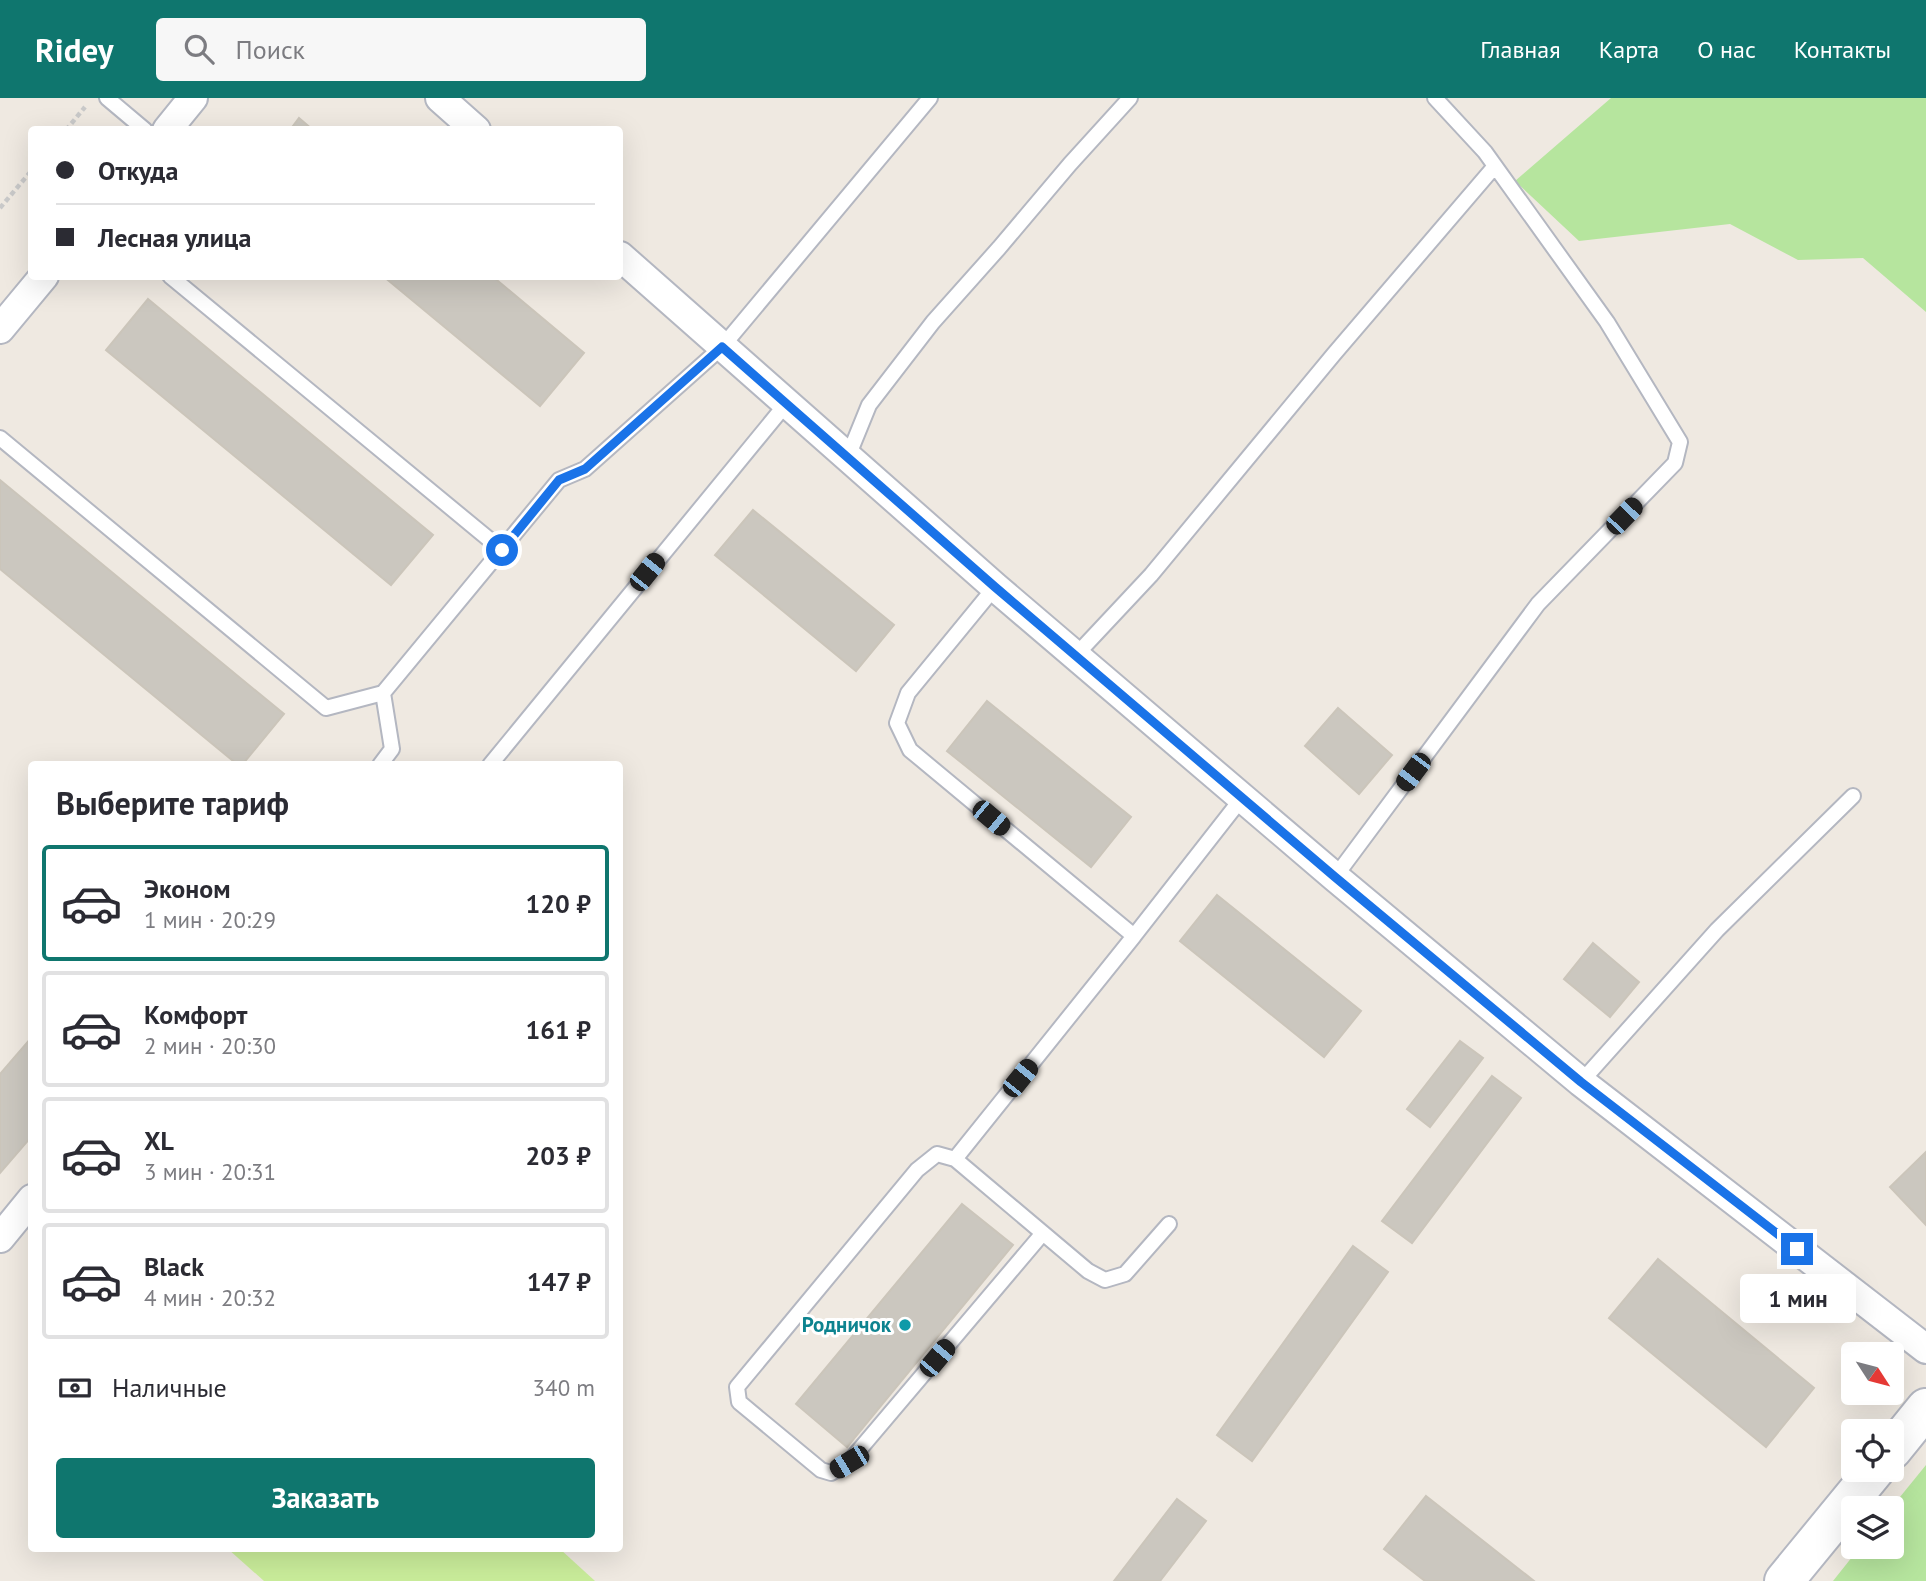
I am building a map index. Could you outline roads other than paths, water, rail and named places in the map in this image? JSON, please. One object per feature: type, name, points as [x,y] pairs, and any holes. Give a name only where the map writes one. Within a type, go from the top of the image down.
[{"type":"street","points":[[170,126],[193,98]]},
{"type":"street","points":[[440,98],[472,126]]},
{"type":"street","points":[[623,259],[847,459],[1335,877],[1581,1082],[1926,1349]]},
{"type":"street","points":[[0,330],[41,280]]},
{"type":"street","points":[[0,1238],[28,1204]]},
{"type":"street","points":[[1904,1435],[1926,1408]]},
{"type":"street","points":[[1784,1581],[1865,1482]]},
{"type":"lane","points":[[107,98],[140,126]]},
{"type":"lane","points":[[0,438],[326,708],[383,693],[559,480],[585,469],[722,347],[930,98]]},
{"type":"lane","points":[[847,459],[869,405],[933,322],[1130,98]]},
{"type":"lane","points":[[1335,877],[1538,604],[1675,463],[1680,442],[1607,322],[1495,166],[1435,98]]},
{"type":"lane","points":[[1076,655],[1151,575],[1334,354],[1495,166]]},
{"type":"lane","points":[[175,280],[502,550]]},
{"type":"lane","points":[[493,761],[786,404]]},
{"type":"lane","points":[[995,587],[908,693],[897,723],[910,750],[1134,936]]},
{"type":"lane","points":[[383,693],[392,749],[383,761]]},
{"type":"lane","points":[[1581,1082],[1717,930],[1853,796]]},
{"type":"lane","points":[[955,1159],[1242,798]]},
{"type":"lane","points":[[1043,1233],[849,1462],[831,1473],[821,1470],[739,1402],[737,1387],[917,1170],[937,1154],[955,1159],[1043,1233],[1088,1271],[1105,1280],[1125,1274],[1169,1224]]},
{"type":"place","name":"Родничок","points":[[905,1325]]}]
